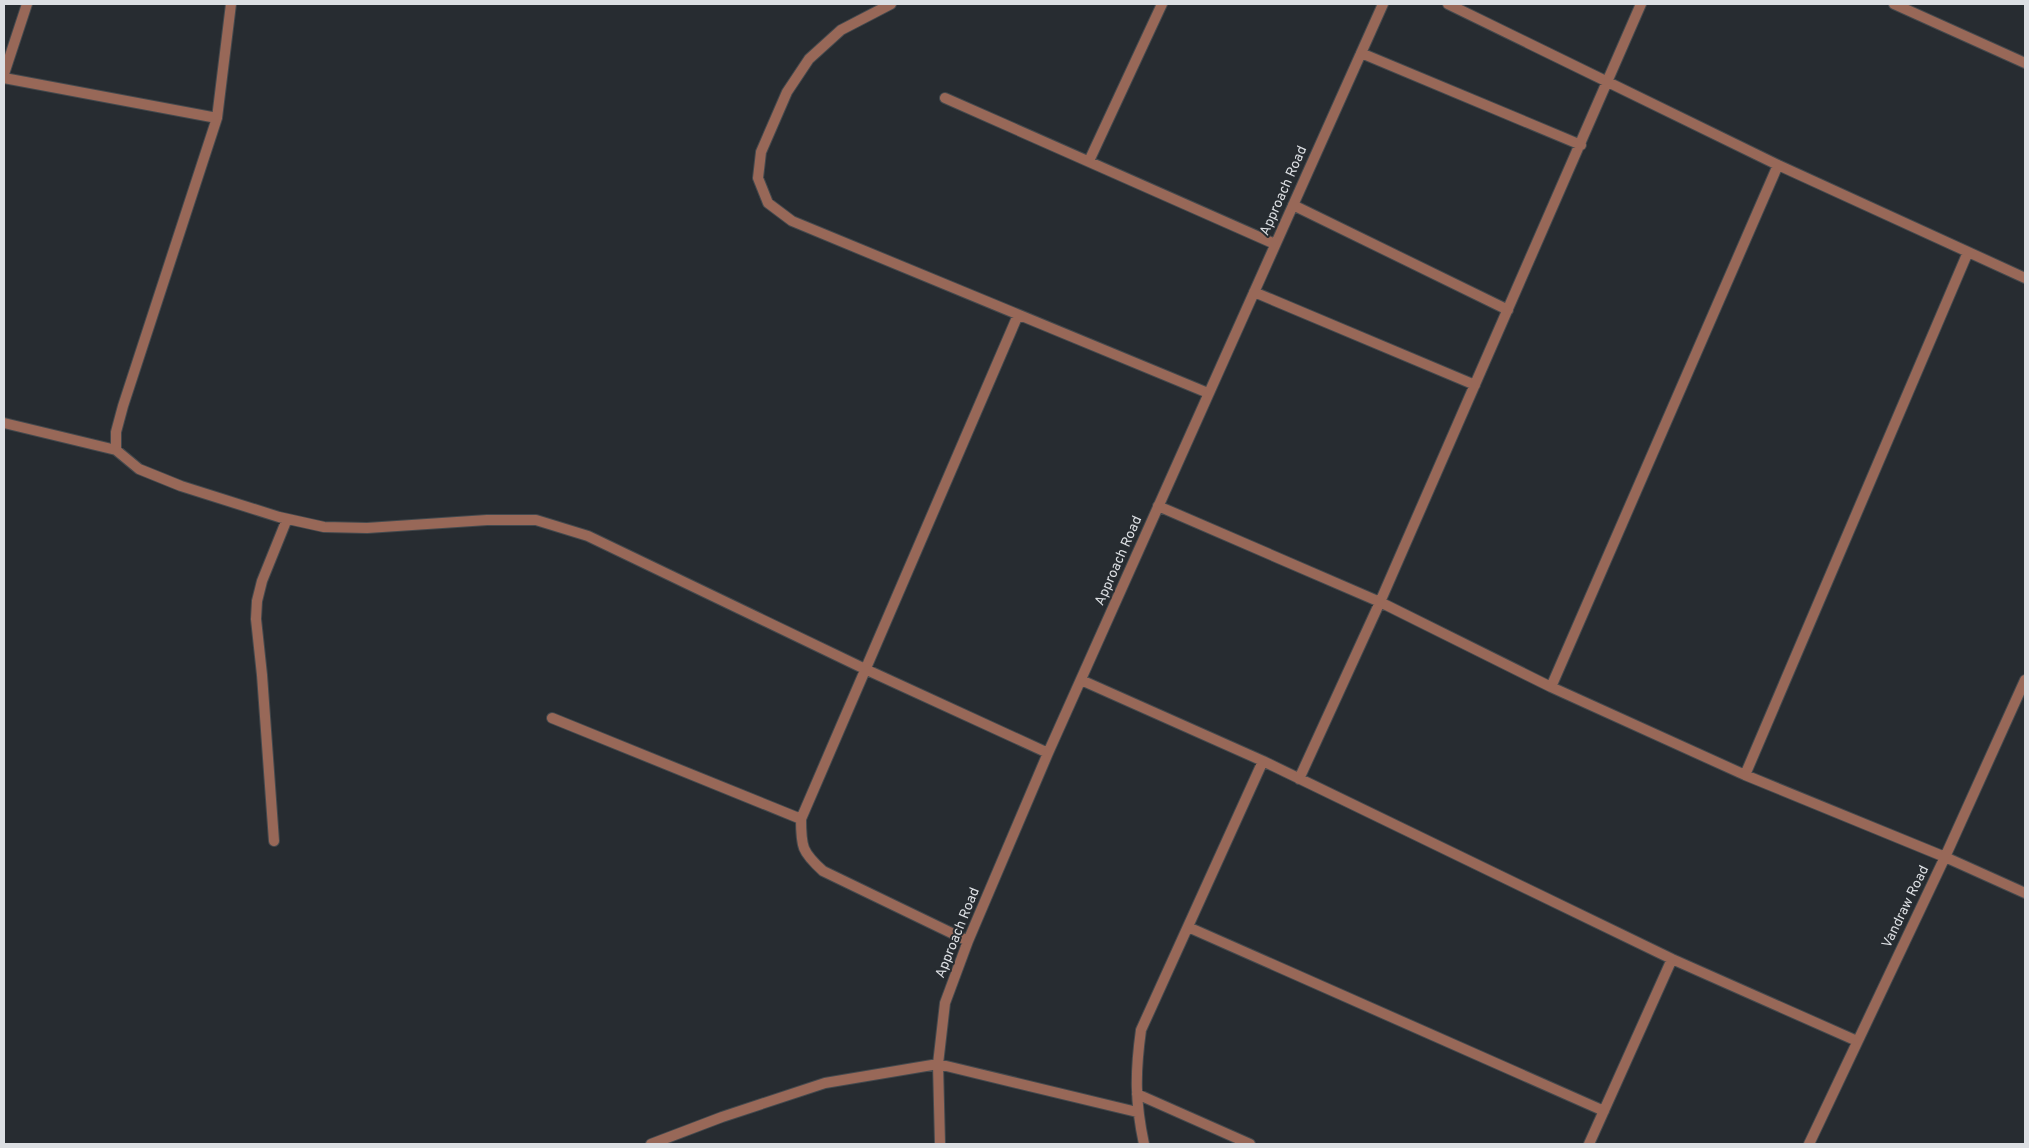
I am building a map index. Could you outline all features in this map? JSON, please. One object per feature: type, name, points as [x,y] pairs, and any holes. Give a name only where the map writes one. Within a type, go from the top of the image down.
[{"type":"street","points":[[27,4],[4,76],[217,118]]},
{"type":"street","points":[[116,450],[116,432],[122,406],[217,118],[231,4]]},
{"type":"street","points":[[891,4],[841,30],[809,59],[787,92],[761,152],[758,178],[768,202],[792,222],[1208,393]]},
{"type":"street","points":[[1090,162],[1162,4]]},
{"type":"street","name":"Approach Road","points":[[940,1144],[938,1064],[945,1003],[968,941],[1048,753],[1384,4]]},
{"type":"street","points":[[1448,4],[1778,165],[2025,278]]},
{"type":"street","points":[[1299,779],[1380,602],[1641,4]]},
{"type":"street","points":[[1894,4],[2025,63]]},
{"type":"street","points":[[1362,53],[1580,145]]},
{"type":"street","points":[[945,98],[1275,244]]},
{"type":"street","points":[[1551,687],[1778,165]]},
{"type":"street","points":[[1293,205],[1508,310]]},
{"type":"street","points":[[1745,775],[1968,252]]},
{"type":"street","points":[[1254,292],[1475,386]]},
{"type":"street","points":[[968,941],[823,871],[808,857],[800,841],[801,819],[1018,315]]},
{"type":"street","points":[[4,423],[116,450],[139,469],[181,486],[287,519],[324,527],[367,528],[487,520],[536,520],[588,536],[865,669],[1048,753]]},
{"type":"street","points":[[1158,506],[1380,602],[1551,687],[1745,775],[1945,857],[2025,893]]},
{"type":"street","points":[[274,841],[256,619],[257,601],[262,582],[287,519]]},
{"type":"street","points":[[1081,680],[1263,761],[1672,959],[1857,1041]]},
{"type":"street","name":"Vandraw Road","points":[[1809,1144],[1945,857],[2025,680]]},
{"type":"street","points":[[552,718],[801,819]]},
{"type":"street","points":[[1144,1144],[1138,1112],[1136,1065],[1141,1030],[1263,761]]},
{"type":"street","points":[[1188,927],[1604,1111]]},
{"type":"street","points":[[1589,1144],[1672,959]]},
{"type":"street","points":[[651,1144],[722,1117],[825,1084],[938,1064],[1138,1112]]},
{"type":"street","points":[[1137,1094],[1250,1144]]}]
